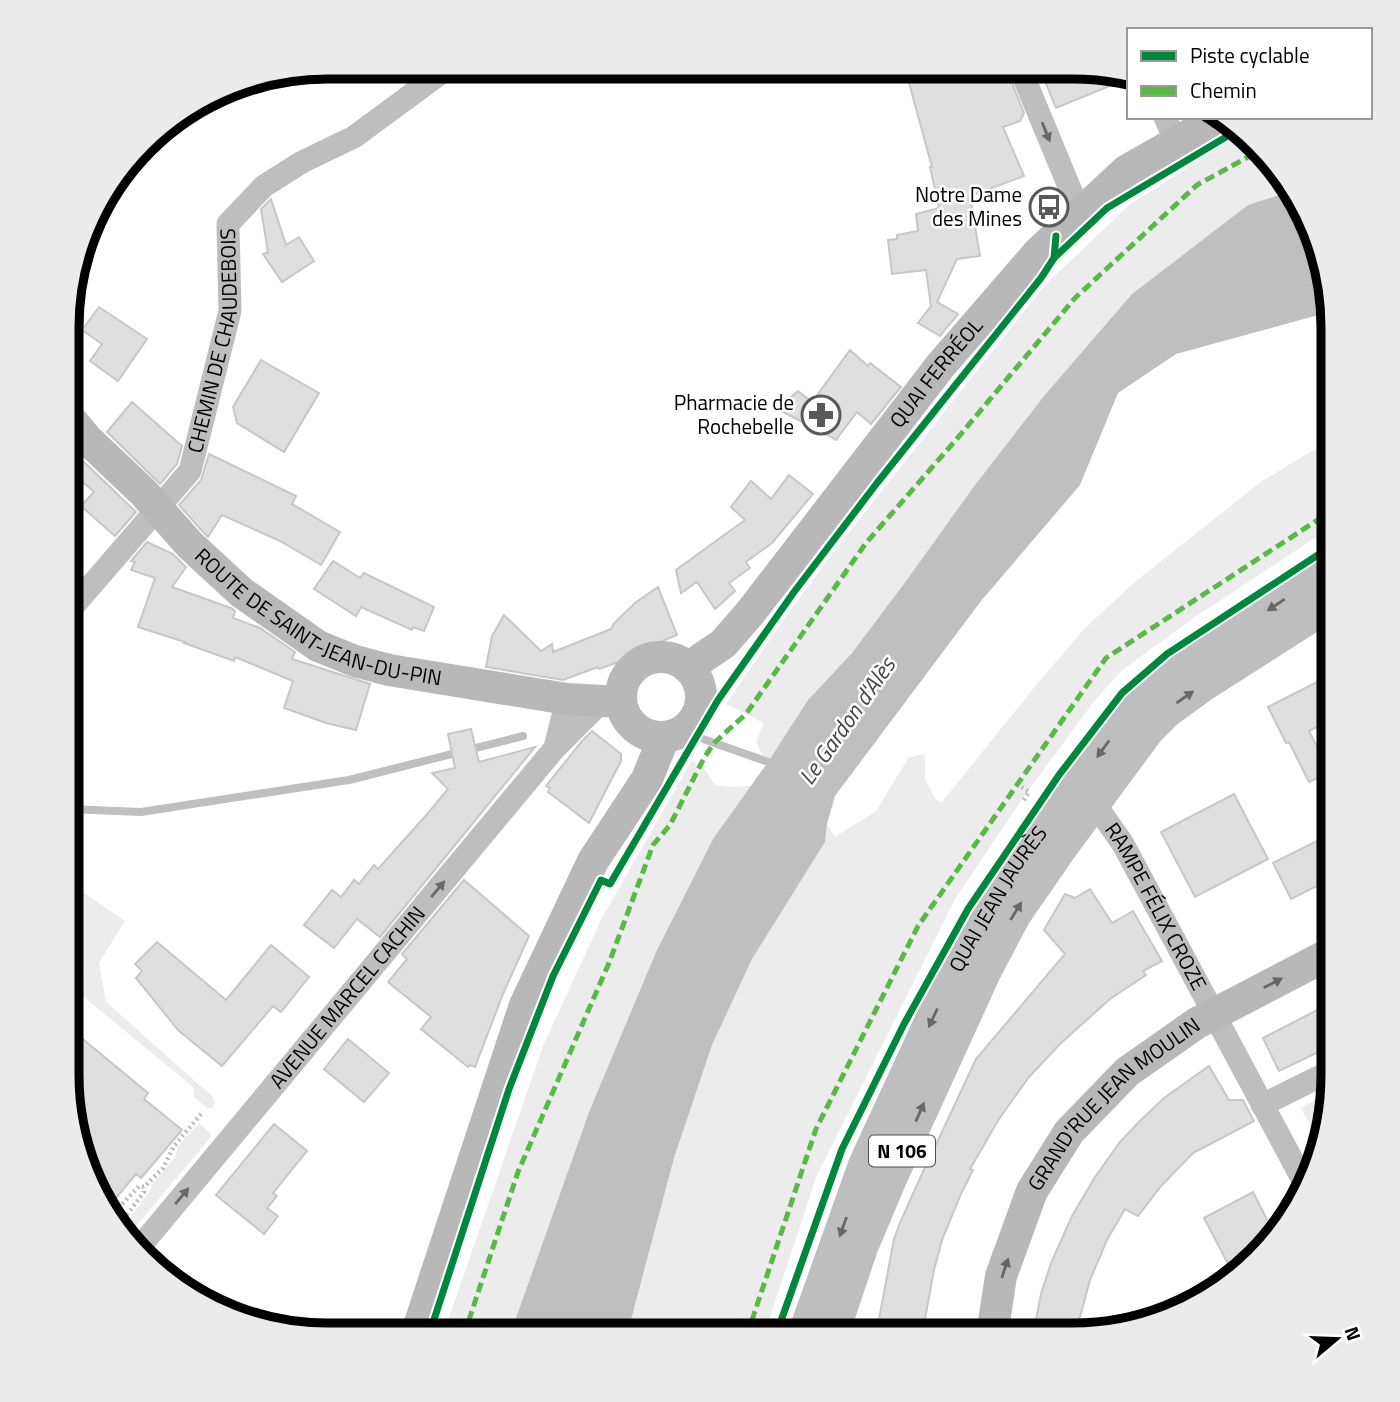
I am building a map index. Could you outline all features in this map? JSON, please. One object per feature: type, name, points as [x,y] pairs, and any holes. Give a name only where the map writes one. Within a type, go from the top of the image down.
[{"type":"main road","name":"QUAI FERRÉOL","points":[[689,668],[723,644],[750,613],[942,365],[1038,253],[1170,130],[1209,120]]},
{"type":"main road","name":"ROUTE DE SAINT-JEAN-DU-PIN","points":[[79,429],[144,493],[190,545],[242,593],[318,646],[355,661],[389,670],[567,699],[611,702]]},
{"type":"main road","name":"QUAI JEAN JAURÈS","points":[[835,1323],[861,1246],[984,971],[1014,914],[1058,850],[1086,793],[1140,700],[1177,671],[1321,575]]},
{"type":"main road","name":"QUAI JEAN JAURÈS","points":[[809,1323],[866,1164],[962,956],[1016,864],[1167,710],[1321,609]]},
{"type":"main road","points":[[668,658],[689,668],[700,688],[699,712],[694,722],[675,735],[652,736],[640,732],[631,724],[625,713],[611,702],[622,690],[626,678],[634,668],[644,661],[668,658]]},
{"type":"main road","points":[[420,1323],[525,1005],[593,861],[647,779],[664,737]]},
{"type":"main road","name":"GRAND'RUE JEAN MOULIN","points":[[994,1323],[1001,1276],[1032,1191],[1069,1132],[1127,1072],[1197,1023],[1321,958]]},
{"type":"street","name":"CHEMIN DE CHAUDEBOIS","points":[[79,600],[190,471],[230,311],[229,224],[264,186],[302,162],[354,137],[433,79]]},
{"type":"street","points":[[1025,79],[1080,213]]},
{"type":"street","name":"AVENUE MARCEL CACHIN","points":[[555,748],[567,699]]},
{"type":"street","name":"AVENUE MARCEL CACHIN","points":[[144,1242],[555,748],[611,702]]},
{"type":"street","name":"RAMPE FÉLIX CROZE","points":[[1086,793],[1123,844],[1300,1175]]},
{"type":"street","points":[[1262,1105],[1321,1076]]},
{"type":"path","points":[[1017,784],[1029,792]]},
{"type":"path","points":[[124,1218],[144,1192],[144,1187],[163,1167],[174,1146],[202,1114]]},
{"type":"path","points":[[118,1208],[139,1186],[144,1187]]},
{"type":"shaded area","points":[[1234,138],[1260,163],[1282,194],[1248,205],[1132,294],[1044,396],[852,653],[808,700],[768,762],[756,741],[764,723],[726,704],[838,546],[1045,285],[1129,205]]},
{"type":"shaded area","points":[[1321,445],[1321,534],[1192,619],[1121,671],[1092,704],[1025,795],[955,899],[817,1175],[768,1323],[630,1323],[674,1158],[712,1045],[752,959],[825,842],[827,825],[835,837],[876,811],[909,757],[925,754],[925,779],[935,799],[942,802],[1084,629],[1136,581],[1262,481]]},
{"type":"shaded area","points":[[692,760],[707,772],[715,785],[751,786],[713,839],[656,952],[589,1112],[514,1323],[447,1323],[543,1046],[601,920]]},
{"type":"shaded area","points":[[79,890],[125,921],[99,963],[106,1002],[212,1096],[215,1102],[212,1108],[207,1108],[194,1097],[193,1087],[79,993],[79,975],[85,972],[79,961]]},
{"type":"shaded area","points":[[1320,1089],[1321,1091],[1319,1107],[1314,1133],[1301,1108],[1320,1097]]},
{"type":"shaded area","points":[[199,1123],[210,1133],[211,1137],[133,1230],[127,1221],[152,1188],[151,1185],[175,1157],[178,1146]]},
{"type":"water","name":"Le Gardon d'Alès","points":[[1282,194],[1296,217],[1308,247],[1321,314],[1176,354],[1118,393],[1080,485],[981,601],[835,796],[825,842],[752,959],[712,1045],[674,1158],[630,1323],[514,1323],[589,1112],[656,952],[713,839],[808,700],[852,653],[1044,396],[1132,294],[1248,205]]},
{"type":"building","points":[[908,79],[1010,79],[1024,113],[1020,121],[1003,127],[1024,176],[970,196],[980,256],[957,259],[937,302],[958,314],[940,336],[918,323],[931,306],[926,270],[892,274],[888,240],[897,239],[897,235],[918,231],[916,214],[939,208],[932,167]]},
{"type":"building","points":[[1044,79],[1089,79],[1116,83],[1056,108]]},
{"type":"building","points":[[271,199],[286,245],[299,237],[314,261],[282,282],[263,254],[268,252],[261,209]]},
{"type":"building","points":[[99,307],[147,339],[118,381],[90,361],[102,344],[82,330]]},
{"type":"building","points":[[850,350],[868,366],[870,363],[901,387],[871,424],[857,412],[836,440],[777,409],[798,391],[812,402]]},
{"type":"building","points":[[261,360],[319,393],[284,452],[237,423],[233,407]]},
{"type":"building","points":[[132,402],[182,446],[177,464],[160,484],[107,432]]},
{"type":"building","points":[[209,454],[296,496],[292,504],[340,532],[321,565],[280,541],[222,515],[208,537],[179,505],[201,480]]},
{"type":"building","points":[[83,461],[136,512],[115,536],[81,506],[94,492],[79,478],[79,466]]},
{"type":"building","points":[[789,475],[813,494],[772,543],[746,562],[750,568],[729,583],[735,591],[715,609],[697,582],[681,593],[676,570],[745,520],[731,507],[751,481],[771,499]]},
{"type":"building","points":[[147,542],[173,554],[186,567],[172,587],[231,608],[235,611],[233,618],[260,628],[295,652],[292,659],[370,684],[356,730],[284,708],[293,681],[235,657],[234,661],[138,627],[155,578],[131,570],[135,562],[131,561]]},
{"type":"building","points":[[333,561],[360,578],[364,573],[434,607],[424,631],[413,627],[412,630],[361,607],[356,616],[314,589]]},
{"type":"building","points":[[658,587],[677,635],[629,655],[630,658],[563,680],[486,667],[492,636],[504,615],[541,651],[552,644],[553,652],[611,629],[635,603]]},
{"type":"building","points":[[1321,680],[1321,725],[1309,731],[1321,754],[1321,776],[1309,782],[1268,707]]},
{"type":"building","points":[[471,729],[479,762],[535,747],[380,937],[357,919],[334,948],[304,925],[332,890],[341,897],[354,880],[359,884],[374,865],[378,869],[429,812],[448,789],[432,773],[455,768],[448,734]]},
{"type":"building","points":[[592,731],[621,754],[621,761],[589,823],[548,792],[550,788],[546,786]]},
{"type":"building","points":[[1234,794],[1268,859],[1195,897],[1161,832]]},
{"type":"building","points":[[1321,839],[1321,884],[1291,899],[1273,863]]},
{"type":"building","points":[[464,880],[529,936],[475,1067],[468,1067],[421,1029],[431,1017],[388,982],[407,959],[402,954]]},
{"type":"building","points":[[1090,889],[1112,923],[1133,911],[1162,961],[1143,971],[1146,975],[1110,999],[1060,1044],[1029,1077],[999,1119],[970,1169],[973,1170],[942,1240],[924,1323],[878,1323],[894,1239],[933,1149],[976,1059],[1065,954],[1044,930],[1065,894],[1075,898]]},
{"type":"building","points":[[157,942],[226,1000],[271,945],[309,977],[281,1012],[273,1006],[222,1066],[178,1030],[136,978],[142,971],[135,964]]},
{"type":"building","points":[[1321,1008],[1321,1051],[1279,1071],[1263,1038]]},
{"type":"building","points":[[79,1036],[148,1093],[144,1099],[182,1130],[141,1178],[136,1174],[113,1201],[104,1185],[87,1139],[79,1091]]},
{"type":"building","points":[[348,1039],[389,1073],[364,1102],[324,1069]]},
{"type":"building","points":[[1209,1066],[1229,1100],[1243,1100],[1254,1121],[1193,1153],[1162,1185],[1138,1216],[1125,1209],[1107,1240],[1090,1280],[1078,1323],[1035,1323],[1051,1263],[1072,1216],[1120,1142],[1164,1098]]},
{"type":"building","points":[[274,1124],[307,1151],[273,1193],[277,1196],[267,1208],[278,1216],[264,1234],[216,1195]]},
{"type":"building","points":[[1253,1192],[1270,1226],[1230,1267],[1204,1218]]},
{"type":"waterway","points":[[79,809],[141,812],[349,780],[523,736]]},
{"type":"waterway","points":[[703,739],[768,762],[775,767]]},
{"type":"marked path","points":[[468,1323],[518,1172],[609,963],[653,845],[670,825],[714,743],[746,714],[866,543],[1075,298],[1197,185],[1251,155]]},
{"type":"marked path","points":[[751,1323],[816,1129],[918,926],[1106,658],[1321,518]]},
{"type":"cycle path","points":[[1054,258],[1107,208],[1230,135]]},
{"type":"cycle path","points":[[433,1323],[509,1089],[553,976],[601,880],[610,884],[718,700],[794,592],[877,483],[1041,278],[1054,258],[1056,236]]},
{"type":"cycle path","points":[[780,1323],[842,1149],[904,1024],[968,909],[1059,775],[1122,693],[1167,654],[1321,553]]},
{"type":"place","name":"Notre Dame des Mines","points":[[1049,207]]},
{"type":"place","name":"Pharmacie de Rochebelle","points":[[821,415]]}]
